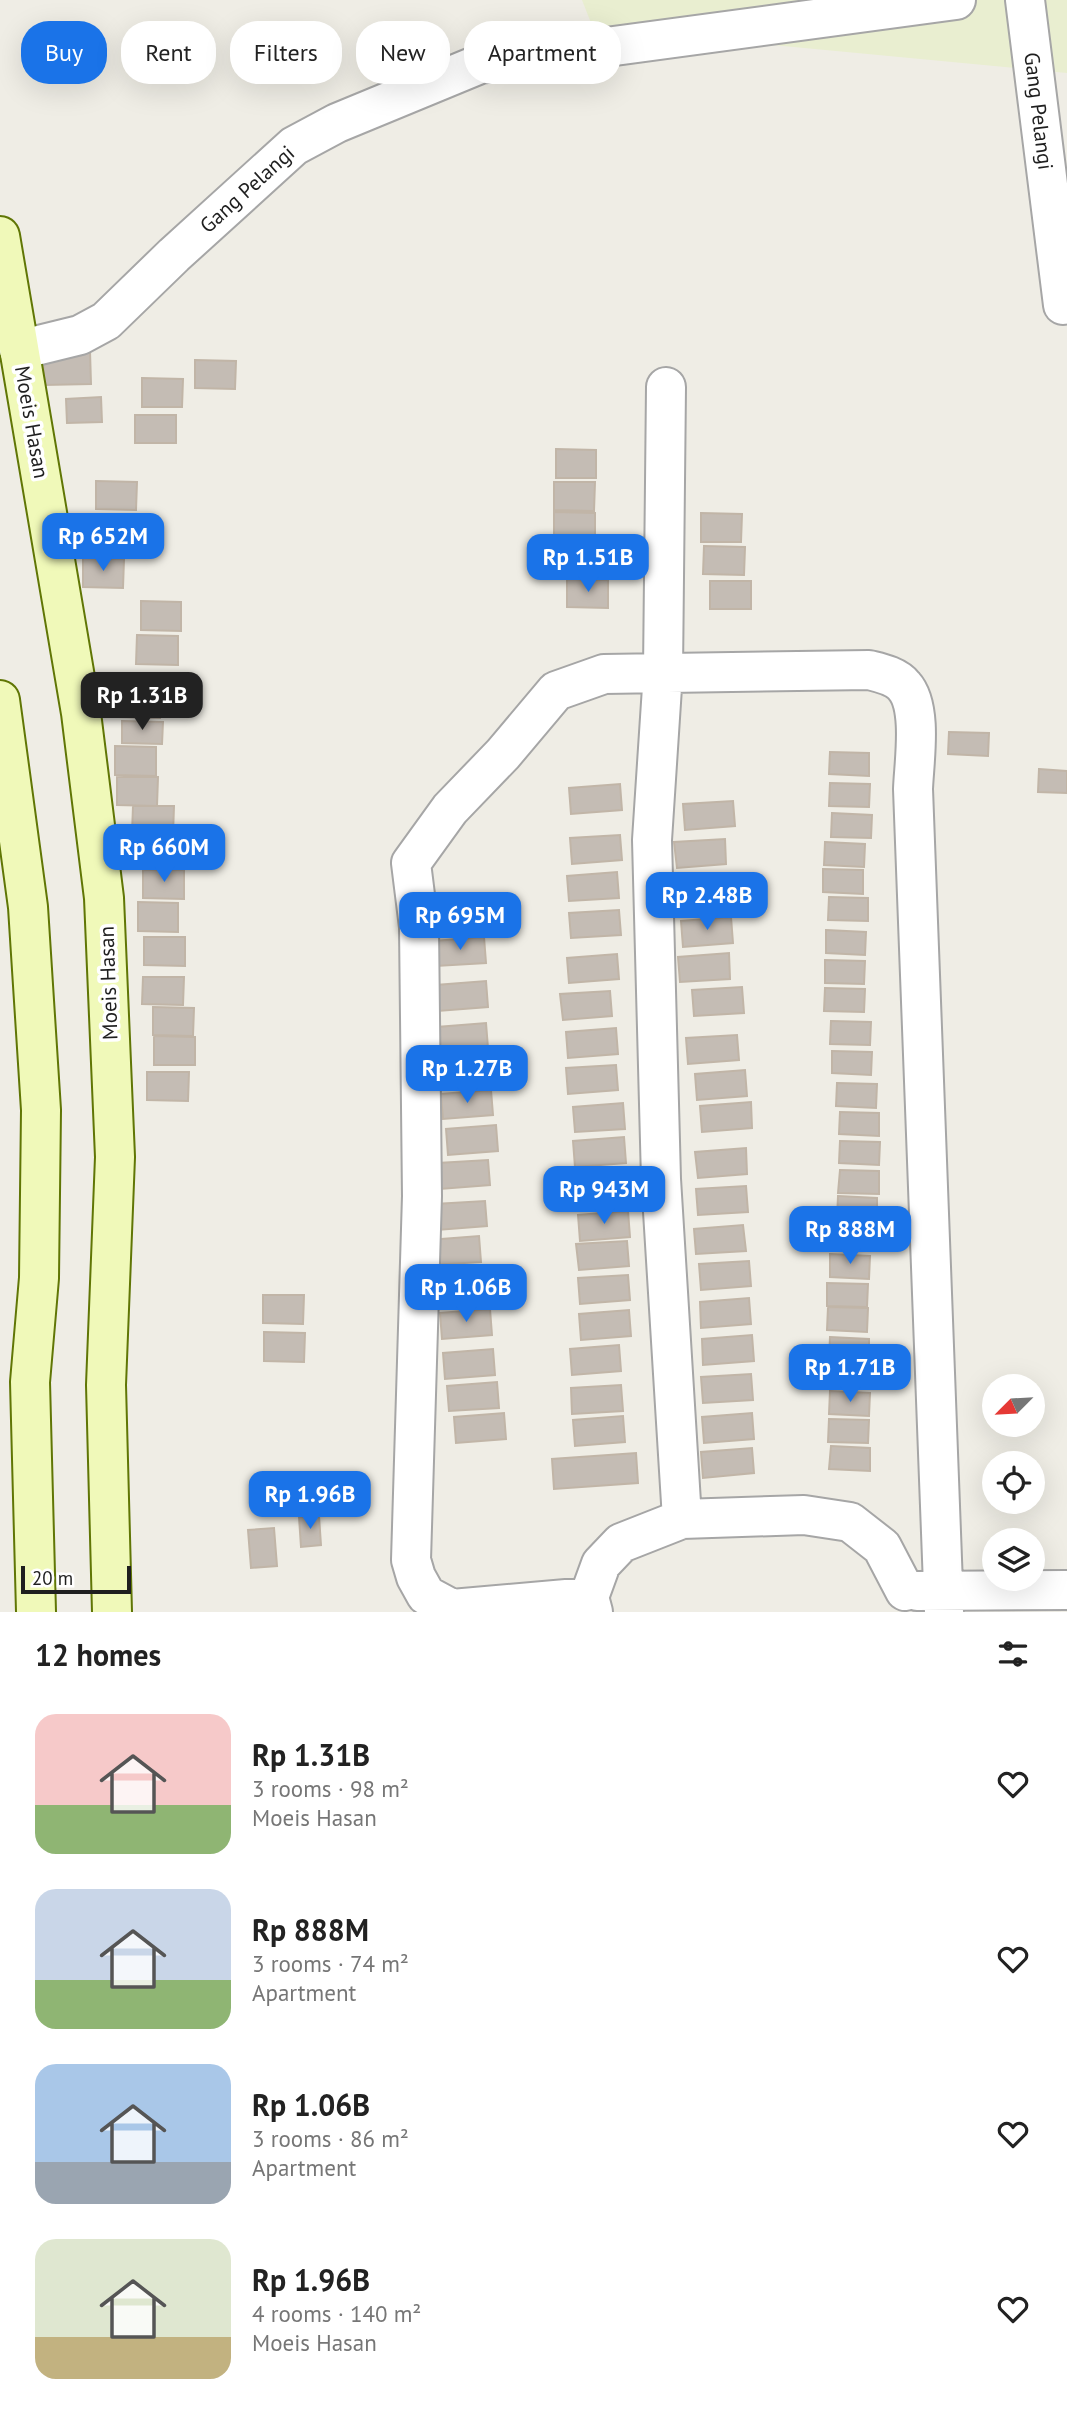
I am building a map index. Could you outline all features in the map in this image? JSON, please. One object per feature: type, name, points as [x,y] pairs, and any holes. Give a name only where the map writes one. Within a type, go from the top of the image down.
[{"type":"main road","name":"Moeis Hasan","points":[[0,236],[81,713],[104,898],[115,1157],[106,1385],[112,1612]]},
{"type":"main road","points":[[0,700],[28,907],[41,1110],[39,1279],[30,1382],[36,1612]]},
{"type":"street","name":"Gang Pelangi","points":[[19,350],[80,335],[106,321],[294,146],[337,123],[480,64],[956,0]]},
{"type":"street","name":"Gang Pelangi","points":[[1025,0],[1063,305]]},
{"type":"street","points":[[666,387],[663,672],[652,840],[661,1179],[682,1519]]},
{"type":"street","points":[[944,1601],[913,789],[917,718],[905,686],[892,677],[869,670],[663,672],[604,674],[556,691],[503,754],[450,809],[411,863],[419,927],[422,1196],[411,1560],[416,1577],[426,1595],[452,1610],[591,1604],[601,1564],[621,1543],[682,1519],[804,1515],[850,1522],[882,1546],[899,1602],[944,1601],[1067,1590]]},
{"type":"green space","points":[[582,0],[1067,0],[1067,73],[621,31],[621,21],[590,21]]},
{"type":"building","points":[[90,351],[91,384],[44,385],[43,352]]},
{"type":"building","points":[[195,360],[236,361],[235,389],[195,388]]},
{"type":"building","points":[[142,378],[183,379],[182,407],[142,407]]},
{"type":"building","points":[[101,397],[102,422],[67,423],[66,399]]},
{"type":"building","points":[[135,415],[176,415],[176,443],[135,443]]},
{"type":"building","points":[[556,449],[596,450],[596,478],[556,478]]},
{"type":"building","points":[[96,481],[137,482],[136,510],[96,509]]},
{"type":"building","points":[[554,482],[595,482],[594,511],[554,510]]},
{"type":"building","points":[[554,512],[595,513],[595,542],[554,541]]},
{"type":"building","points":[[701,513],[742,514],[741,542],[701,542]]},
{"type":"building","points":[[557,546],[597,546],[597,574],[557,574]]},
{"type":"building","points":[[704,546],[745,547],[744,575],[703,574]]},
{"type":"building","points":[[83,558],[124,559],[123,588],[83,587]]},
{"type":"building","points":[[567,579],[608,580],[608,608],[567,607]]},
{"type":"building","points":[[710,581],[751,581],[751,609],[710,609]]},
{"type":"building","points":[[141,601],[181,602],[181,631],[141,630]]},
{"type":"building","points":[[137,635],[178,636],[178,665],[136,664]]},
{"type":"building","points":[[119,689],[160,689],[160,718],[119,717]]},
{"type":"building","points":[[122,721],[163,722],[162,744],[122,743]]},
{"type":"building","points":[[949,732],[989,733],[988,756],[948,754]]},
{"type":"building","points":[[115,746],[156,747],[156,776],[115,775]]},
{"type":"building","points":[[830,752],[869,753],[869,776],[829,774]]},
{"type":"building","points":[[1039,769],[1067,771],[1067,793],[1038,792]]},
{"type":"building","points":[[117,777],[158,777],[157,806],[117,805]]},
{"type":"building","points":[[830,783],[870,784],[869,807],[829,806]]},
{"type":"building","points":[[620,784],[622,810],[571,814],[569,788]]},
{"type":"building","points":[[733,801],[735,826],[685,830],[683,804]]},
{"type":"building","points":[[133,806],[174,806],[173,835],[132,834]]},
{"type":"building","points":[[832,813],[872,815],[871,838],[831,837]]},
{"type":"building","points":[[620,835],[622,860],[572,864],[570,838]]},
{"type":"building","points":[[725,839],[726,864],[677,868],[674,842]]},
{"type":"building","points":[[134,840],[175,840],[174,869],[134,868]]},
{"type":"building","points":[[825,842],[865,844],[864,867],[824,865]]},
{"type":"building","points":[[823,869],[863,870],[863,894],[823,892]]},
{"type":"building","points":[[143,870],[184,870],[184,899],[143,898]]},
{"type":"building","points":[[617,872],[619,898],[569,901],[567,876]]},
{"type":"building","points":[[731,880],[732,906],[682,909],[680,883]]},
{"type":"building","points":[[829,897],[868,898],[868,921],[828,920]]},
{"type":"building","points":[[138,902],[178,903],[178,932],[138,931]]},
{"type":"building","points":[[488,902],[491,928],[441,932],[438,906]]},
{"type":"building","points":[[619,910],[621,935],[571,938],[569,913]]},
{"type":"building","points":[[731,917],[733,943],[683,947],[681,921]]},
{"type":"building","points":[[826,930],[866,932],[865,955],[826,953]]},
{"type":"building","points":[[144,937],[185,937],[185,966],[144,965]]},
{"type":"building","points":[[484,937],[486,963],[436,966],[434,941]]},
{"type":"building","points":[[729,953],[730,979],[680,982],[678,957]]},
{"type":"building","points":[[617,954],[619,979],[569,983],[567,958]]},
{"type":"building","points":[[825,960],[865,961],[864,984],[825,983]]},
{"type":"building","points":[[143,977],[184,977],[183,1005],[142,1004]]},
{"type":"building","points":[[486,981],[488,1007],[438,1011],[436,985]]},
{"type":"building","points":[[742,987],[744,1013],[694,1016],[692,990]]},
{"type":"building","points":[[825,988],[865,989],[864,1012],[824,1011]]},
{"type":"building","points":[[610,991],[612,1016],[563,1020],[560,994]]},
{"type":"building","points":[[153,1007],[194,1008],[193,1036],[153,1035]]},
{"type":"building","points":[[831,1021],[871,1022],[870,1045],[830,1044]]},
{"type":"building","points":[[486,1023],[488,1048],[439,1052],[437,1027]]},
{"type":"building","points":[[616,1028],[618,1054],[568,1058],[566,1032]]},
{"type":"building","points":[[737,1035],[739,1060],[688,1064],[686,1038]]},
{"type":"building","points":[[154,1036],[195,1037],[195,1065],[154,1065]]},
{"type":"building","points":[[832,1051],[872,1052],[871,1075],[832,1073]]},
{"type":"building","points":[[487,1055],[488,1081],[438,1085],[436,1059]]},
{"type":"building","points":[[616,1065],[618,1090],[568,1094],[566,1068]]},
{"type":"building","points":[[745,1070],[747,1096],[697,1100],[695,1074]]},
{"type":"building","points":[[147,1072],[189,1072],[188,1101],[147,1100]]},
{"type":"building","points":[[837,1083],[877,1084],[876,1108],[836,1106]]},
{"type":"building","points":[[491,1090],[493,1115],[443,1119],[441,1094]]},
{"type":"building","points":[[751,1102],[752,1128],[702,1132],[700,1106]]},
{"type":"building","points":[[623,1103],[625,1129],[575,1132],[573,1107]]},
{"type":"building","points":[[840,1112],[879,1113],[879,1136],[839,1134]]},
{"type":"building","points":[[496,1125],[498,1151],[448,1155],[446,1129]]},
{"type":"building","points":[[624,1137],[626,1163],[575,1167],[573,1141]]},
{"type":"building","points":[[840,1141],[880,1142],[879,1165],[839,1163]]},
{"type":"building","points":[[746,1148],[747,1174],[698,1178],[695,1152]]},
{"type":"building","points":[[488,1160],[490,1185],[440,1189],[438,1163]]},
{"type":"building","points":[[840,1170],[879,1171],[879,1194],[838,1193]]},
{"type":"building","points":[[625,1175],[626,1201],[576,1205],[574,1179]]},
{"type":"building","points":[[746,1186],[748,1212],[698,1215],[696,1189]]},
{"type":"building","points":[[838,1196],[877,1198],[877,1220],[837,1219]]},
{"type":"building","points":[[485,1201],[487,1226],[437,1230],[435,1204]]},
{"type":"building","points":[[628,1211],[630,1237],[580,1241],[578,1215]]},
{"type":"building","points":[[828,1222],[868,1224],[867,1247],[827,1245]]},
{"type":"building","points":[[743,1225],[746,1251],[696,1254],[694,1229]]},
{"type":"building","points":[[479,1236],[481,1262],[431,1265],[429,1240]]},
{"type":"building","points":[[627,1241],[629,1266],[579,1270],[576,1244]]},
{"type":"building","points":[[830,1254],[870,1256],[869,1279],[830,1277]]},
{"type":"building","points":[[749,1261],[751,1286],[701,1290],[699,1264]]},
{"type":"building","points":[[482,1267],[484,1293],[434,1296],[432,1271]]},
{"type":"building","points":[[628,1275],[630,1300],[580,1304],[578,1278]]},
{"type":"building","points":[[827,1283],[868,1284],[867,1307],[827,1306]]},
{"type":"building","points":[[263,1295],[304,1295],[303,1324],[263,1323]]},
{"type":"building","points":[[749,1298],[751,1324],[701,1328],[700,1302]]},
{"type":"building","points":[[828,1307],[868,1308],[867,1332],[827,1330]]},
{"type":"building","points":[[490,1309],[492,1335],[442,1339],[440,1313]]},
{"type":"building","points":[[629,1310],[631,1336],[581,1340],[579,1314]]},
{"type":"building","points":[[264,1332],[305,1333],[304,1362],[264,1361]]},
{"type":"building","points":[[752,1335],[754,1361],[703,1365],[702,1339]]},
{"type":"building","points":[[830,1337],[869,1339],[869,1361],[829,1360]]},
{"type":"building","points":[[619,1345],[621,1371],[572,1375],[570,1349]]},
{"type":"building","points":[[493,1349],[495,1375],[445,1379],[443,1353]]},
{"type":"building","points":[[828,1364],[868,1366],[867,1389],[827,1388]]},
{"type":"building","points":[[751,1374],[753,1400],[703,1403],[701,1377]]},
{"type":"building","points":[[497,1382],[499,1408],[449,1411],[447,1386]]},
{"type":"building","points":[[621,1385],[623,1411],[572,1414],[571,1388]]},
{"type":"building","points":[[830,1391],[870,1393],[869,1416],[829,1414]]},
{"type":"building","points":[[504,1413],[506,1439],[456,1443],[454,1417]]},
{"type":"building","points":[[752,1413],[754,1439],[704,1443],[702,1417]]},
{"type":"building","points":[[623,1416],[625,1442],[575,1446],[573,1420]]},
{"type":"building","points":[[829,1419],[869,1420],[868,1443],[828,1442]]},
{"type":"building","points":[[831,1446],[870,1448],[870,1471],[829,1469]]},
{"type":"building","points":[[752,1448],[754,1473],[703,1478],[701,1452]]},
{"type":"building","points":[[636,1453],[638,1483],[554,1489],[552,1459]]},
{"type":"building","points":[[319,1516],[321,1545],[301,1547],[299,1517]]},
{"type":"building","points":[[274,1528],[277,1566],[251,1568],[248,1530]]}]
